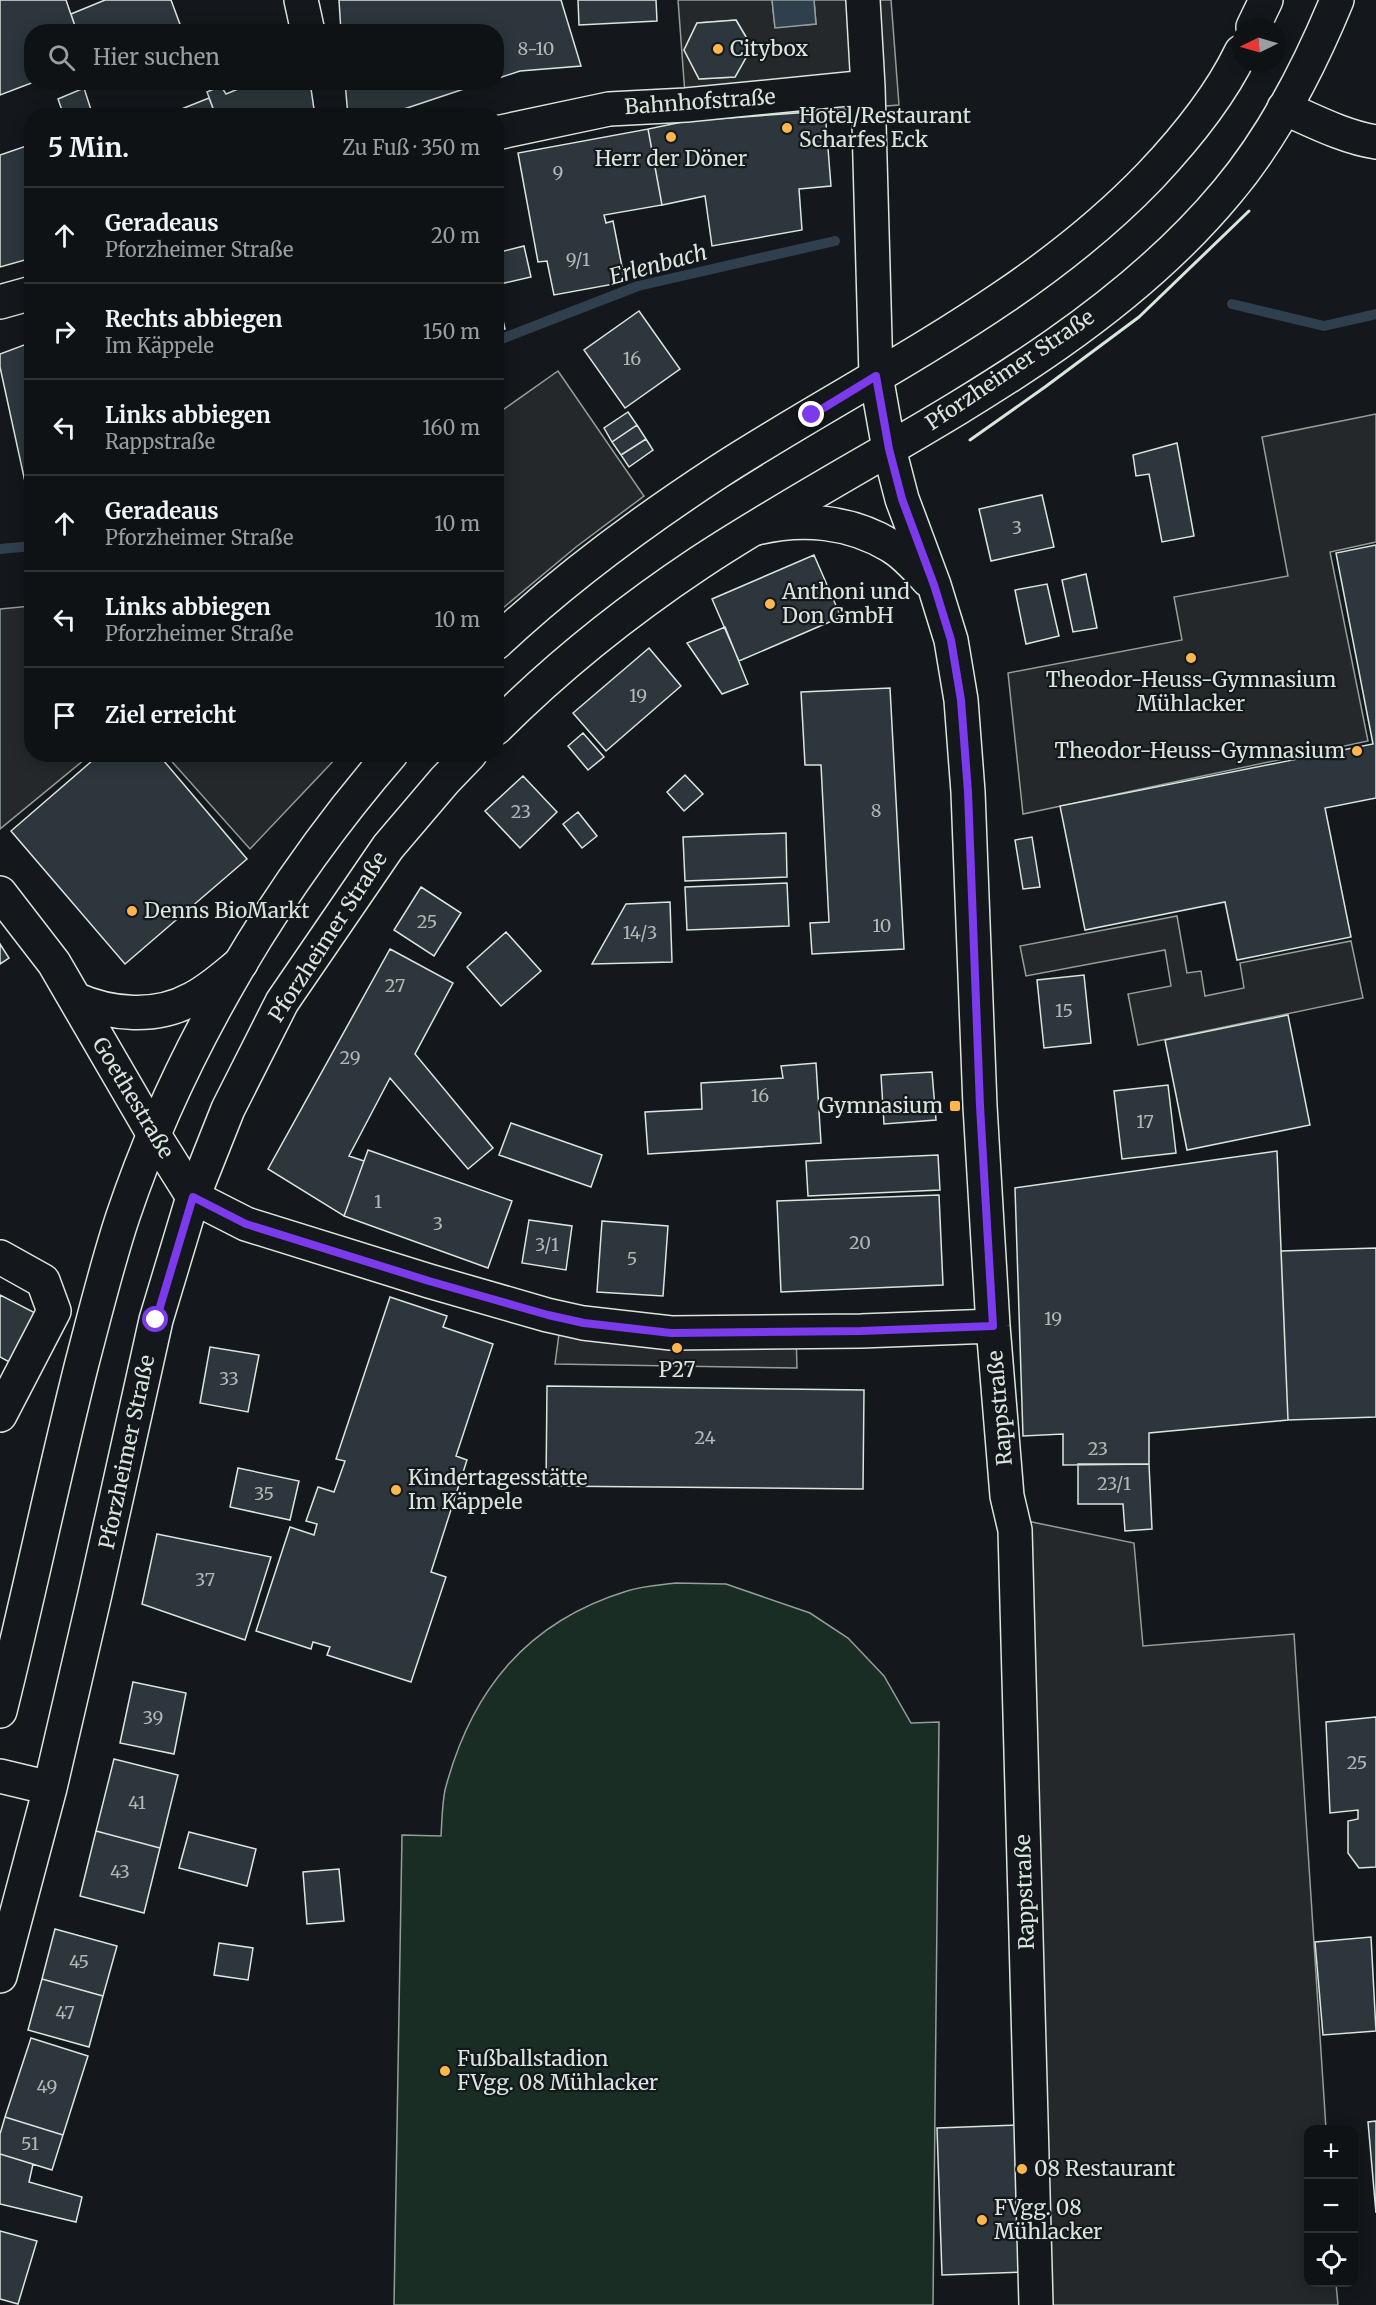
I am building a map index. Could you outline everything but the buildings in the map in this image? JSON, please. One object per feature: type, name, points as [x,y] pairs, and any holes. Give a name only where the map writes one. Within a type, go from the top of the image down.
[{"type":"main road","points":[[301,0],[306,24]]},
{"type":"main road","points":[[863,0],[868,87],[876,376],[889,449]]},
{"type":"main road","points":[[1257,18],[1266,0]]},
{"type":"main road","name":"Pforzheimer Straße","points":[[504,720],[588,644],[698,564],[1026,364],[1096,314],[1145,274],[1197,225],[1229,190],[1298,88],[1336,0]]},
{"type":"main road","points":[[504,636],[574,575],[631,532],[718,472],[947,335],[1031,280],[1100,225],[1163,163],[1198,121],[1232,69]]},
{"type":"main road","name":"Bahnhofstraße","points":[[504,131],[609,109],[686,105],[868,87]]},
{"type":"main road","points":[[1284,108],[1365,141],[1376,142]]},
{"type":"main road","points":[[0,302],[24,295]]},
{"type":"main road","name":"Rappstraße","points":[[889,449],[902,499],[934,585],[951,640],[961,700],[993,1326],[1007,1496],[1015,1530],[1036,2305]]},
{"type":"main road","points":[[757,528],[780,522],[801,521],[843,526],[870,535],[893,547],[934,585]]},
{"type":"main road","points":[[0,1711],[100,1291],[123,1216],[154,1135],[191,1056],[241,963],[301,869],[385,762]]},
{"type":"main road","name":"Pforzheimer Straße","points":[[0,1976],[50,1788],[156,1320],[193,1197],[228,1109],[282,1002],[388,847],[463,762]]},
{"type":"main road","name":"Goethestraße","points":[[0,893],[54,963],[154,1135],[193,1197]]},
{"type":"main road","name":"Goethestraße","points":[[75,999],[96,1008],[118,1012],[158,1010],[191,1000],[217,983],[241,963]]},
{"type":"main road","points":[[193,1197],[246,1224],[429,1281],[584,1323],[691,1333],[861,1331],[993,1326]]},
{"type":"main road","points":[[0,1257],[43,1281],[54,1311],[0,1415]]},
{"type":"main road","points":[[0,1630],[39,1541]]},
{"type":"main road","points":[[0,1776],[50,1788]]},
{"type":"green space","points":[[676,1583],[726,1584],[810,1613],[848,1638],[884,1676],[911,1723],[939,1722],[933,2305],[394,2305],[402,1835],[441,1836],[445,1790],[456,1754],[470,1722],[487,1692],[508,1665],[532,1641],[560,1621],[591,1604],[633,1589]]},
{"type":"shaded area","points":[[678,0],[772,0],[775,27],[816,24],[814,0],[891,0],[899,105],[687,121]],"holes":[[[736,20],[752,47],[735,77],[699,79],[684,50],[697,23]]]},
{"type":"shaded area","points":[[558,371],[644,496],[576,547],[504,607],[504,409]]},
{"type":"shaded area","points":[[1376,414],[1376,542],[1330,552],[1368,741],[1023,814],[1008,673],[1182,640],[1174,597],[1288,576],[1262,437]]},
{"type":"shaded area","points":[[24,607],[24,762],[81,762],[0,829],[0,609]]},
{"type":"shaded area","points":[[172,762],[332,762],[250,849]]},
{"type":"shaded area","points":[[1177,916],[1187,973],[1201,971],[1205,996],[1244,988],[1240,963],[1351,941],[1363,998],[1138,1045],[1128,994],[1171,986],[1165,950],[1026,976],[1020,946]]},
{"type":"shaded area","name":"P27","points":[[561,1319],[796,1332],[797,1368],[555,1364]]},
{"type":"shaded area","points":[[1027,1521],[1134,1543],[1143,1646],[1294,1634],[1326,2125],[1304,2125],[1304,2287],[1336,2287],[1338,2305],[1045,2305]]},
{"type":"water","points":[[772,0],[814,0],[816,24],[775,28]]},
{"type":"waterway","name":"Erlenbach","points":[[504,338],[638,286],[835,241]]},
{"type":"waterway","name":"Erlenbach","points":[[1232,304],[1324,326],[1376,314]]},
{"type":"waterway","name":"Erlenbach","points":[[0,549],[24,547]]},
{"type":"wall","points":[[970,440],[1139,317],[1249,211]]},
{"type":"place","name":"Citybox","points":[[718,49]]},
{"type":"place","name":"Hotel/Restaurant Scharfes Eck","points":[[787,128]]},
{"type":"place","name":"Herr der Döner","points":[[671,137]]},
{"type":"place","name":"Anthoni und Don GmbH","points":[[770,604]]},
{"type":"place","name":"Theodor-Heuss-Gymnasium Mühlacker","points":[[1191,658]]},
{"type":"place","name":"Theodor-Heuss-Gymnasium","points":[[1357,751]]},
{"type":"place","name":"Denns BioMarkt","points":[[132,911]]},
{"type":"place","name":"Gymnasium","points":[[955,1106]]},
{"type":"place","name":"P27","points":[[677,1348]]},
{"type":"place","name":"Kindertagesstätte Im Käppele","points":[[396,1490]]},
{"type":"place","name":"Fußballstadion FVgg. 08 Mühlacker","points":[[445,2071]]},
{"type":"place","name":"08 Restaurant","points":[[1022,2169]]},
{"type":"place","name":"FVgg. 08 Mühlacker","points":[[982,2220]]},
{"type":"route","points":[[156,1320],[193,1197],[246,1224],[429,1281],[584,1323],[671,1333],[861,1331],[993,1326],[980,1106],[968,792],[961,700],[951,640],[934,585],[902,499],[889,449],[876,376],[812,415]]}]
